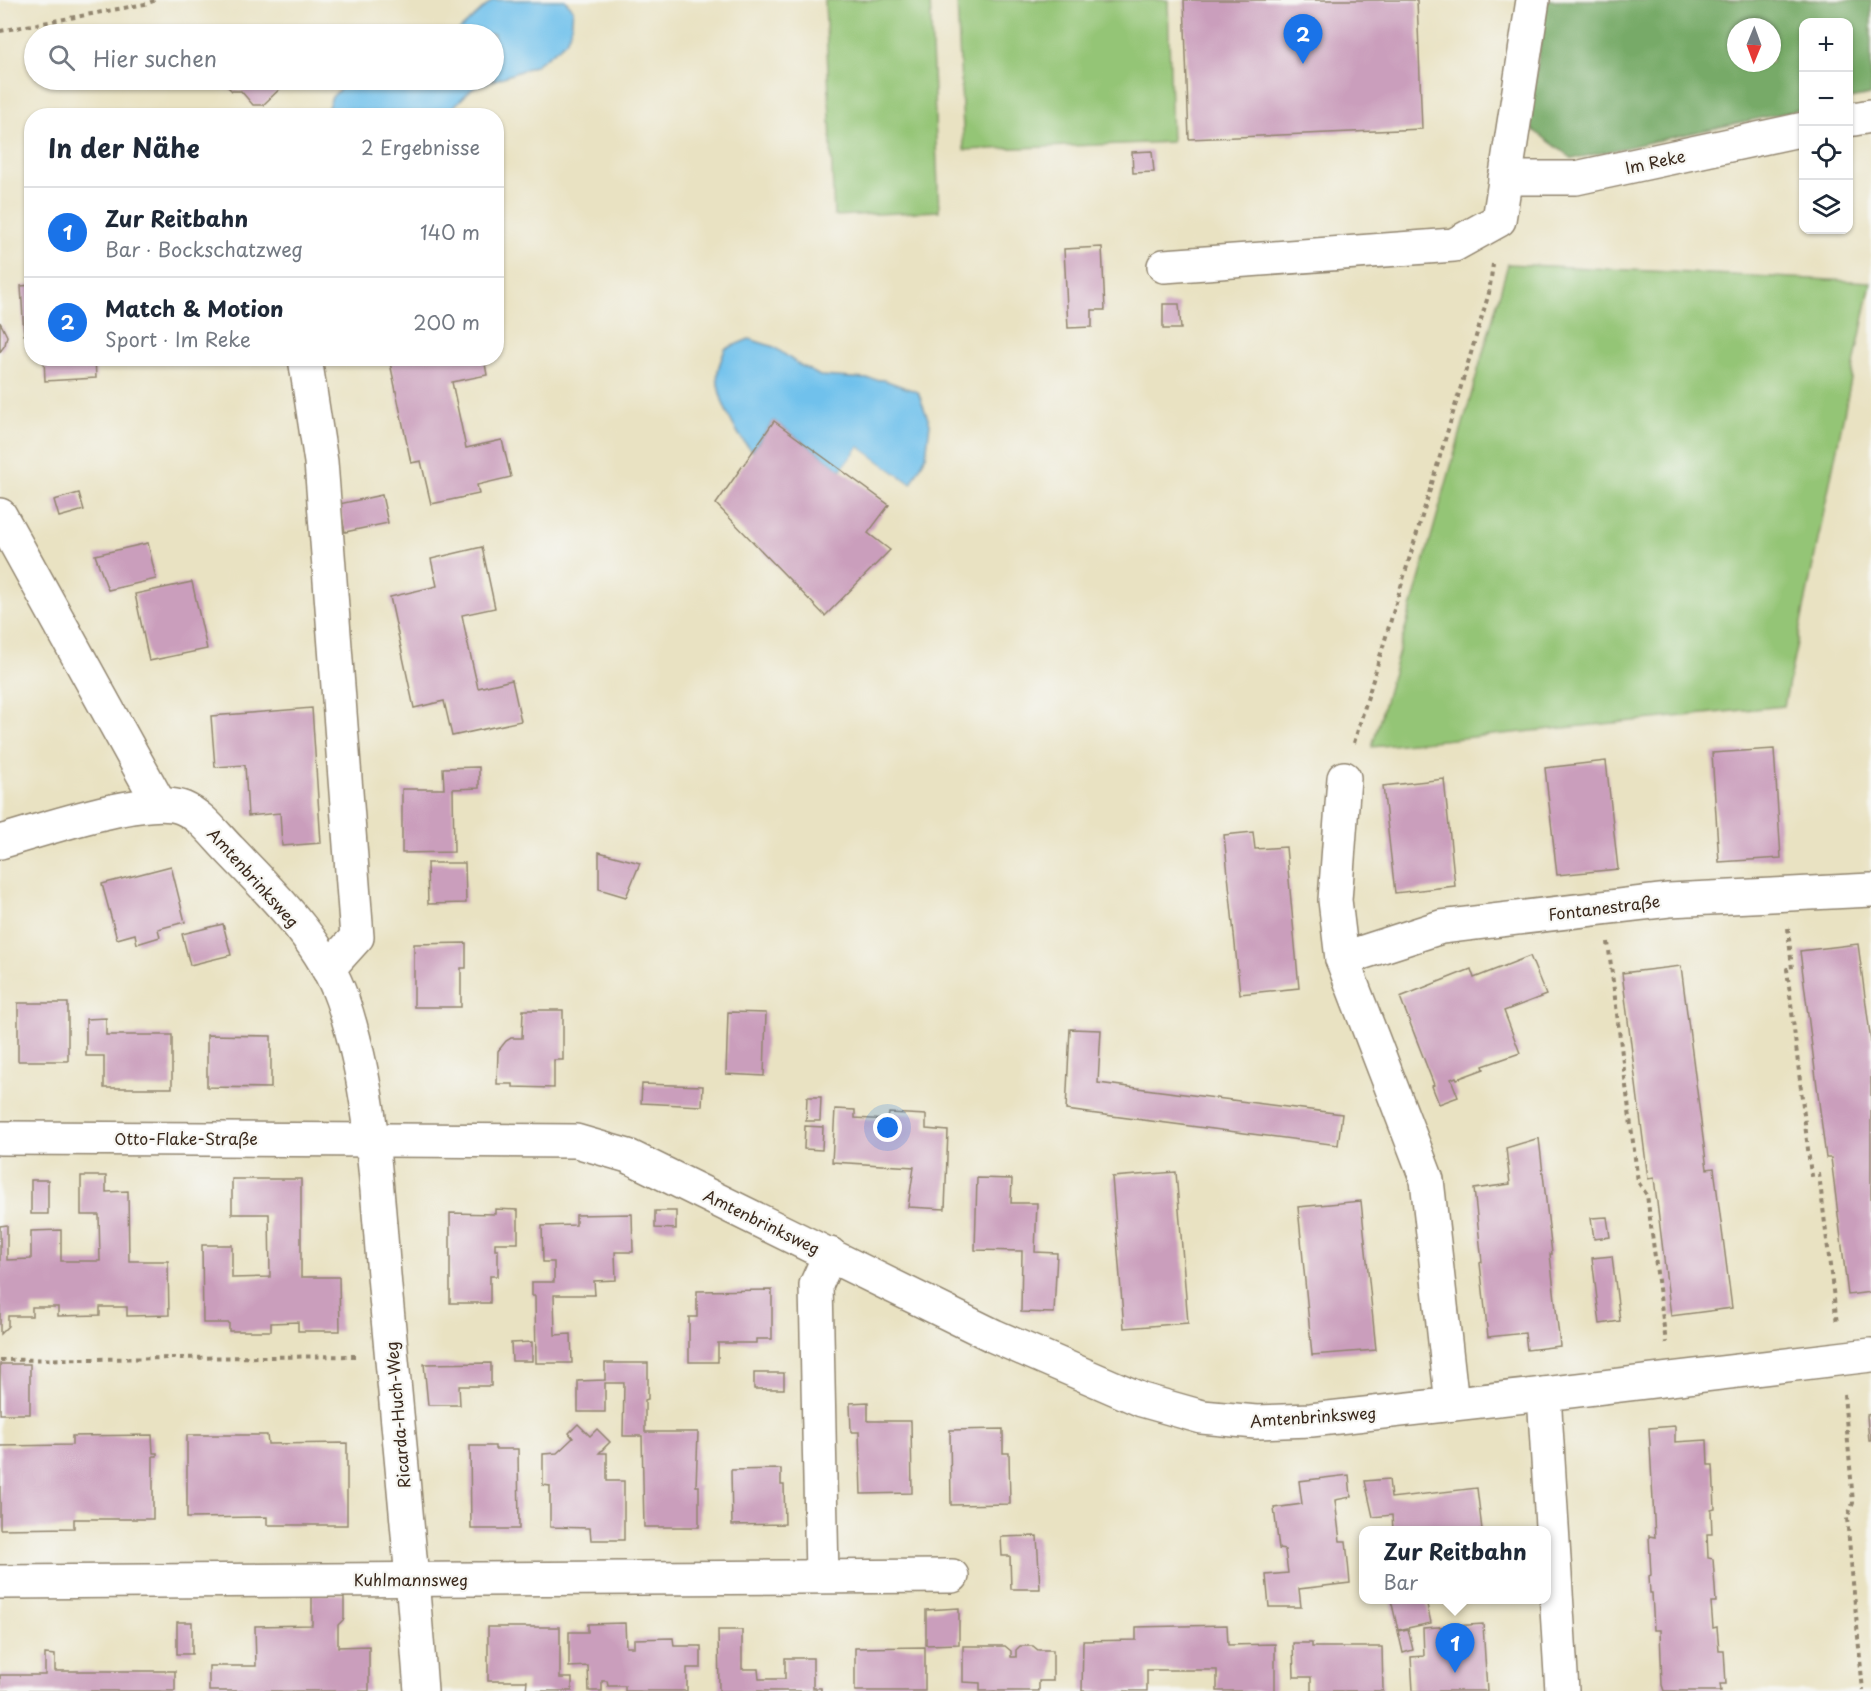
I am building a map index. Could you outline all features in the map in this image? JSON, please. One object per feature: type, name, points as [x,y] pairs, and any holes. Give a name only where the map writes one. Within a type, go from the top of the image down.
[{"type":"street","points":[[1164,266],[1454,245],[1499,220],[1533,0]]},
{"type":"street","points":[[1853,119],[1871,116]]},
{"type":"street","name":"Im Reke","points":[[1505,178],[1576,178],[1799,130]]},
{"type":"street","points":[[306,366],[321,462],[357,937],[328,969]]},
{"type":"street","points":[[0,515],[159,803],[118,810],[0,842]]},
{"type":"street","points":[[1344,778],[1335,900],[1342,959],[1427,1180],[1452,1404]]},
{"type":"street","name":"Amtenbrinksweg","points":[[159,803],[183,808],[203,821],[284,906],[328,969],[341,996],[354,1037],[372,1139],[576,1141],[628,1156],[1004,1341],[1142,1400],[1202,1417],[1256,1422],[1311,1419],[1856,1357]]},
{"type":"street","name":"Fontanestraße","points":[[1342,959],[1441,927],[1669,900],[1871,890]]},
{"type":"street","name":"Otto-Flake-Straße","points":[[0,1138],[372,1139]]},
{"type":"street","name":"Ricarda-Huch-Weg","points":[[372,1139],[421,1691]]},
{"type":"street","points":[[822,1576],[816,1285],[830,1254]]},
{"type":"street","points":[[1544,1394],[1562,1691]]},
{"type":"street","name":"Kuhlmannsweg","points":[[0,1582],[952,1576]]},
{"type":"path","points":[[38,24],[156,0]]},
{"type":"path","points":[[0,31],[24,27]]},
{"type":"path","points":[[1344,778],[1489,293],[1499,220]]},
{"type":"path","points":[[1785,894],[1792,969],[1787,969],[1811,1175],[1820,1174],[1856,1357],[1853,1503],[1847,1518],[1863,1691]]},
{"type":"path","points":[[1604,907],[1638,1182],[1647,1195],[1671,1379]]},
{"type":"path","points":[[0,1360],[392,1355]]},
{"type":"green space","points":[[825,0],[930,0],[939,211],[834,216]]},
{"type":"green space","points":[[957,0],[1168,0],[1172,142],[964,150]]},
{"type":"green space","points":[[1547,0],[1871,0],[1871,95],[1853,98],[1853,18],[1799,18],[1799,110],[1573,159],[1528,126]]},
{"type":"green space","points":[[1508,264],[1871,282],[1784,706],[1372,747]]},
{"type":"water","points":[[493,0],[565,0],[573,9],[571,30],[566,41],[534,66],[504,77],[504,24],[466,24]]},
{"type":"water","points":[[339,90],[471,90],[452,108],[328,108],[332,97]]},
{"type":"water","points":[[749,339],[774,347],[820,376],[884,380],[918,392],[930,424],[926,456],[911,484],[859,447],[841,470],[774,421],[752,451],[739,435],[727,414],[719,391],[718,380],[725,349]]},
{"type":"pier","points":[[859,447],[913,486],[909,487],[859,451],[844,472],[841,470]]},
{"type":"building","points":[[1184,0],[1417,0],[1422,129],[1189,139]]},
{"type":"building","points":[[279,90],[263,105],[253,105],[241,91],[232,91]]},
{"type":"building","points":[[1152,151],[1154,172],[1133,173],[1132,152]]},
{"type":"building","points":[[1102,247],[1105,310],[1092,310],[1092,327],[1068,328],[1064,249]]},
{"type":"building","points":[[21,286],[24,286],[24,335]]},
{"type":"building","points":[[1163,304],[1179,304],[1181,329],[1163,329]]},
{"type":"building","points":[[0,322],[7,336],[0,352]]},
{"type":"building","points":[[44,366],[95,366],[96,378],[45,381]]},
{"type":"building","points":[[391,366],[485,366],[487,375],[452,382],[466,448],[502,440],[511,477],[477,485],[479,494],[431,504],[421,461],[411,463]]},
{"type":"building","points":[[774,421],[889,505],[868,533],[890,550],[825,616],[716,504]]},
{"type":"building","points":[[79,493],[84,510],[59,517],[54,500]]},
{"type":"building","points":[[382,495],[388,523],[345,532],[339,504]]},
{"type":"building","points":[[148,543],[156,579],[108,590],[95,555]]},
{"type":"building","points":[[482,547],[495,608],[462,615],[467,640],[478,688],[512,680],[521,721],[452,736],[444,701],[414,708],[390,597],[437,586],[431,559]]},
{"type":"building","points":[[192,582],[207,649],[149,661],[135,594]]},
{"type":"building","points":[[312,708],[321,843],[282,846],[280,813],[248,816],[245,765],[215,767],[211,716]]},
{"type":"building","points":[[1774,749],[1781,858],[1719,862],[1712,753]]},
{"type":"building","points":[[1606,761],[1618,869],[1557,875],[1545,768]]},
{"type":"building","points":[[479,767],[479,788],[453,789],[454,852],[402,853],[402,789],[444,789],[443,768]]},
{"type":"building","points":[[1444,779],[1455,886],[1395,893],[1383,786]]},
{"type":"building","points":[[1253,832],[1255,849],[1286,847],[1299,988],[1240,994],[1224,835]]},
{"type":"building","points":[[599,852],[640,863],[626,897],[599,889]]},
{"type":"building","points":[[427,863],[465,863],[466,903],[428,904]]},
{"type":"building","points":[[171,866],[185,922],[158,929],[160,937],[137,944],[135,934],[117,939],[102,884]]},
{"type":"building","points":[[223,924],[231,955],[190,965],[182,934]]},
{"type":"building","points":[[466,943],[466,968],[461,968],[461,1007],[414,1007],[414,944]]},
{"type":"building","points":[[1858,944],[1871,1042],[1871,1292],[1848,1295],[1831,1158],[1826,1158],[1800,951]]},
{"type":"building","points":[[1530,956],[1546,995],[1504,1011],[1520,1053],[1483,1066],[1484,1069],[1451,1079],[1458,1097],[1439,1104],[1432,1086],[1434,1085],[1400,997],[1471,969],[1474,978]]},
{"type":"building","points":[[1681,966],[1707,1169],[1714,1168],[1732,1308],[1671,1316],[1654,1178],[1648,1179],[1622,973]]},
{"type":"building","points":[[18,1003],[68,1003],[68,1061],[18,1061]]},
{"type":"building","points":[[523,1010],[563,1010],[563,1060],[554,1060],[554,1088],[513,1087],[513,1084],[497,1084],[498,1051],[511,1038],[522,1038]]},
{"type":"building","points":[[728,1012],[766,1013],[764,1076],[726,1074]]},
{"type":"building","points":[[106,1018],[106,1035],[172,1035],[172,1088],[104,1088],[104,1056],[86,1056],[86,1019]]},
{"type":"building","points":[[1070,1029],[1101,1030],[1098,1083],[1342,1114],[1338,1145],[1066,1110]]},
{"type":"building","points":[[207,1035],[271,1036],[271,1088],[207,1087]]},
{"type":"building","points":[[642,1084],[703,1086],[702,1106],[641,1103]]},
{"type":"building","points":[[807,1097],[821,1097],[820,1121],[806,1121]]},
{"type":"building","points":[[835,1109],[855,1110],[855,1118],[888,1120],[889,1113],[926,1115],[926,1129],[948,1131],[945,1209],[908,1207],[914,1167],[832,1162]]},
{"type":"building","points":[[805,1126],[823,1127],[822,1150],[804,1149]]},
{"type":"building","points":[[1539,1138],[1560,1346],[1527,1350],[1525,1333],[1488,1337],[1474,1189],[1510,1184],[1506,1148]]},
{"type":"building","points":[[1176,1172],[1188,1323],[1124,1328],[1112,1177]]},
{"type":"building","points":[[81,1176],[106,1176],[106,1192],[128,1191],[129,1261],[168,1261],[169,1315],[127,1316],[127,1307],[100,1307],[100,1315],[58,1316],[58,1307],[32,1307],[32,1316],[8,1316],[8,1326],[0,1334],[0,1226],[7,1225],[7,1260],[31,1259],[31,1231],[61,1230],[61,1261],[100,1261],[99,1215],[81,1215]]},
{"type":"building","points":[[977,1178],[1012,1179],[1011,1203],[1037,1203],[1035,1252],[1057,1253],[1054,1313],[1021,1312],[1022,1251],[975,1250]]},
{"type":"building","points":[[232,1179],[301,1179],[301,1277],[339,1277],[340,1331],[298,1331],[298,1322],[271,1323],[271,1331],[229,1331],[229,1323],[203,1323],[202,1245],[232,1245],[232,1278],[270,1277],[269,1214],[232,1214]]},
{"type":"building","points":[[31,1180],[48,1180],[48,1214],[31,1214]]},
{"type":"building","points":[[1361,1201],[1376,1350],[1312,1355],[1298,1207]]},
{"type":"building","points":[[495,1209],[518,1210],[518,1243],[495,1243],[495,1250],[498,1250],[498,1276],[490,1276],[490,1303],[450,1303],[450,1213],[495,1214]]},
{"type":"building","points":[[655,1211],[676,1211],[676,1229],[655,1228]]},
{"type":"building","points":[[632,1214],[633,1252],[615,1252],[616,1280],[594,1281],[595,1295],[554,1295],[555,1335],[571,1334],[572,1363],[536,1363],[535,1296],[532,1296],[532,1282],[554,1282],[554,1262],[543,1262],[542,1226],[576,1225],[576,1215]]},
{"type":"building","points":[[1607,1217],[1610,1237],[1594,1239],[1591,1218]]},
{"type":"building","points":[[1612,1256],[1620,1321],[1600,1324],[1592,1258]]},
{"type":"building","points":[[772,1290],[772,1339],[756,1339],[756,1343],[718,1343],[718,1362],[689,1362],[689,1317],[697,1317],[697,1291]]},
{"type":"building","points":[[532,1342],[532,1361],[512,1361],[511,1343]]},
{"type":"building","points":[[491,1363],[491,1386],[459,1386],[460,1405],[428,1405],[424,1364]]},
{"type":"building","points":[[605,1363],[648,1363],[645,1432],[698,1432],[696,1486],[699,1486],[699,1527],[644,1527],[642,1436],[623,1436],[624,1383],[605,1383],[605,1412],[578,1412],[578,1381],[605,1380]]},
{"type":"building","points":[[0,1364],[30,1364],[30,1414],[0,1414]]},
{"type":"building","points":[[754,1373],[784,1373],[784,1389],[754,1389]]},
{"type":"building","points":[[868,1402],[868,1421],[911,1421],[912,1493],[861,1494],[859,1432],[851,1432],[850,1403]]},
{"type":"building","points":[[1871,1414],[1871,1441],[1869,1441],[1867,1415]]},
{"type":"building","points":[[578,1424],[590,1436],[597,1429],[610,1442],[599,1453],[607,1453],[607,1481],[624,1481],[624,1540],[591,1540],[590,1528],[550,1527],[550,1486],[543,1485],[543,1454],[557,1453],[573,1438],[569,1433]]},
{"type":"building","points":[[1675,1426],[1675,1442],[1707,1440],[1708,1465],[1713,1465],[1715,1509],[1711,1510],[1712,1534],[1707,1534],[1708,1558],[1713,1559],[1716,1602],[1711,1602],[1713,1628],[1717,1627],[1719,1650],[1724,1650],[1726,1684],[1720,1684],[1721,1691],[1664,1691],[1662,1685],[1660,1630],[1654,1630],[1649,1576],[1651,1575],[1649,1536],[1655,1537],[1649,1428]]},
{"type":"building","points":[[1003,1429],[1003,1453],[1009,1453],[1010,1504],[951,1505],[950,1430]]},
{"type":"building","points":[[152,1435],[153,1453],[157,1453],[157,1456],[153,1456],[153,1519],[74,1519],[74,1528],[0,1529],[0,1446],[72,1445],[72,1436]]},
{"type":"building","points":[[187,1435],[267,1435],[268,1444],[347,1443],[347,1525],[267,1525],[267,1517],[187,1518]]},
{"type":"building","points":[[470,1446],[518,1449],[519,1529],[471,1529]]},
{"type":"building","points":[[781,1469],[781,1485],[784,1485],[785,1524],[732,1525],[731,1470]]},
{"type":"building","points":[[1349,1475],[1351,1497],[1335,1500],[1340,1541],[1346,1541],[1350,1583],[1299,1589],[1301,1607],[1269,1607],[1266,1575],[1288,1573],[1285,1550],[1279,1549],[1274,1508],[1302,1504],[1299,1481]]},
{"type":"building","points":[[1389,1479],[1391,1498],[1477,1488],[1482,1526],[1393,1526],[1392,1515],[1373,1517],[1365,1481]]},
{"type":"building","points":[[1037,1536],[1040,1589],[1011,1589],[1010,1556],[1002,1556],[1001,1537]]},
{"type":"building","points":[[312,1594],[344,1594],[344,1619],[338,1625],[338,1647],[369,1646],[369,1691],[209,1691],[209,1666],[256,1666],[255,1626],[312,1625]]},
{"type":"building","points":[[1392,1604],[1427,1604],[1431,1623],[1398,1630]]},
{"type":"building","points":[[959,1608],[959,1644],[926,1645],[926,1610]]},
{"type":"building","points":[[177,1622],[192,1622],[192,1654],[177,1654]]},
{"type":"building","points":[[625,1623],[626,1647],[634,1647],[634,1639],[673,1638],[674,1646],[701,1646],[701,1668],[687,1668],[687,1691],[625,1691],[625,1686],[608,1686],[607,1681],[602,1681],[602,1691],[589,1691],[588,1666],[569,1667],[569,1632],[588,1632],[588,1624]]},
{"type":"building","points":[[1483,1624],[1487,1691],[1413,1691],[1411,1657],[1424,1656],[1423,1628]]},
{"type":"building","points":[[1227,1625],[1228,1645],[1275,1644],[1275,1691],[1217,1691],[1217,1670],[1147,1670],[1147,1691],[1082,1691],[1083,1641],[1136,1640],[1136,1627]]},
{"type":"building","points":[[488,1627],[560,1627],[560,1678],[572,1678],[572,1691],[526,1691],[527,1681],[488,1681]]},
{"type":"building","points":[[1408,1629],[1413,1650],[1403,1653],[1398,1631]]},
{"type":"building","points":[[718,1630],[742,1630],[742,1669],[758,1669],[759,1679],[785,1679],[785,1658],[813,1658],[813,1688],[821,1688],[821,1691],[719,1691]]},
{"type":"building","points":[[1293,1643],[1312,1643],[1312,1647],[1382,1647],[1383,1691],[1311,1691],[1311,1677],[1294,1677]]},
{"type":"building","points":[[963,1646],[1005,1646],[1011,1651],[1011,1657],[1016,1657],[1016,1650],[1020,1646],[1033,1646],[1038,1650],[1053,1650],[1053,1681],[1039,1681],[1039,1691],[980,1691],[980,1683],[963,1682]]},
{"type":"building","points":[[925,1647],[925,1691],[855,1691],[855,1648]]},
{"type":"building","points":[[45,1654],[55,1655],[55,1671],[175,1671],[175,1691],[0,1691],[0,1675],[45,1675]]},
{"type":"place","name":"Match & Motion","points":[[1303,64]]},
{"type":"place","name":"Zur Reitbahn","points":[[1455,1673]]}]
